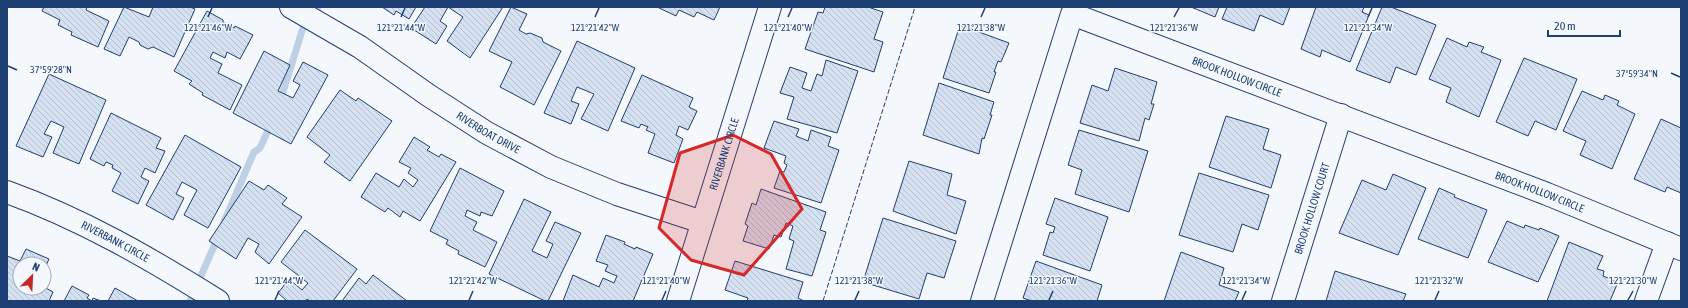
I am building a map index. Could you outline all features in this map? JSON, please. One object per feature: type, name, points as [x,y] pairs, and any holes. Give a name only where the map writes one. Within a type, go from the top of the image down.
[{"type":"street","name":"RIVERBOAT DRIVE","points":[[291,7],[360,47],[428,95],[487,133],[544,163],[616,194],[702,222]]},
{"type":"street","name":"RIVERBANK CIRCLE","points":[[678,301],[770,7]]},
{"type":"street","name":"BROOK HOLLOW CIRCLE","points":[[982,301],[1072,14],[1547,194],[1674,246]]},
{"type":"street","name":"BROOK HOLLOW COURT","points":[[1282,301],[1341,115]]},
{"type":"street","name":"RIVERBANK CIRCLE","points":[[7,192],[95,230],[161,265],[218,301]]},
{"type":"street","points":[[1646,301],[1674,246]]},
{"type":"highlighted area","points":[[733,135],[771,154],[802,209],[744,275],[691,260],[659,228],[680,153]]},
{"type":"building","points":[[44,7],[87,7],[86,10],[109,21],[98,47],[71,35],[72,32],[58,25],[60,20],[42,11]]},
{"type":"building","points":[[124,7],[149,17],[153,7],[190,7],[195,9],[174,57],[153,47],[148,49],[129,37],[120,56],[104,49]]},
{"type":"building","points":[[382,7],[416,7],[409,19],[396,11],[394,15]]},
{"type":"building","points":[[425,7],[448,7],[440,21],[447,26],[436,44],[411,28]]},
{"type":"building","points":[[448,7],[503,7],[470,58],[447,41],[463,17]]},
{"type":"building","points":[[511,7],[527,14],[519,30],[526,34],[530,33],[542,38],[543,42],[561,51],[534,105],[500,87],[512,62],[489,51]]},
{"type":"building","points":[[657,7],[720,7],[714,20],[697,12],[694,17],[679,10],[676,16]]},
{"type":"building","points":[[825,7],[868,7],[883,12],[874,39],[883,42],[874,72],[805,49],[818,12],[823,13]]},
{"type":"building","points":[[1191,7],[1219,7],[1215,17]]},
{"type":"building","points":[[1227,7],[1290,7],[1283,25],[1260,15],[1254,31],[1222,19]]},
{"type":"building","points":[[1316,7],[1364,7],[1362,12],[1369,15],[1350,62],[1322,50],[1320,57],[1301,49]]},
{"type":"building","points":[[1382,7],[1391,7],[1436,25],[1416,75],[1396,67],[1390,83],[1356,70]]},
{"type":"building","points":[[207,11],[234,28],[235,26],[253,35],[240,59],[227,52],[225,58],[213,52],[210,58],[222,64],[218,73],[242,85],[230,110],[202,95],[203,93],[189,84],[192,81],[174,71]]},
{"type":"building","points":[[960,25],[1009,43],[1001,62],[998,61],[989,93],[943,78]]},
{"type":"building","points":[[1447,38],[1467,47],[1469,42],[1484,47],[1481,52],[1501,60],[1479,117],[1446,102],[1451,88],[1429,79]]},
{"type":"building","points":[[577,41],[635,68],[608,131],[581,119],[594,94],[577,87],[571,101],[579,104],[571,124],[544,113]]},
{"type":"building","points":[[264,51],[290,65],[278,91],[293,98],[300,85],[293,81],[303,62],[328,75],[291,144],[233,113]]},
{"type":"building","points":[[1524,58],[1577,79],[1556,130],[1535,121],[1528,136],[1496,122]]},
{"type":"building","points":[[826,60],[858,71],[837,133],[787,119],[794,97],[780,93],[790,67],[807,73],[802,88],[811,91],[817,74],[822,76]]},
{"type":"building","points":[[1115,68],[1157,82],[1151,104],[1154,104],[1149,120],[1145,118],[1139,141],[1080,123],[1092,85],[1108,91]]},
{"type":"building","points":[[49,74],[106,100],[79,164],[53,153],[64,127],[51,121],[44,134],[52,137],[43,157],[16,146]]},
{"type":"building","points":[[642,75],[693,98],[689,107],[697,111],[688,130],[679,126],[676,135],[683,139],[674,163],[648,153],[655,134],[646,130],[648,127],[641,124],[639,128],[621,121]]},
{"type":"building","points":[[939,83],[994,102],[990,115],[992,115],[984,139],[982,138],[979,154],[923,135]]},
{"type":"building","points":[[340,90],[356,101],[358,98],[392,121],[350,181],[324,162],[330,155],[307,137]]},
{"type":"building","points":[[1582,91],[1603,100],[1605,95],[1619,101],[1617,105],[1635,114],[1612,169],[1580,155],[1586,141],[1563,131]]},
{"type":"building","points":[[111,113],[161,138],[156,148],[165,151],[155,173],[145,168],[141,177],[149,181],[138,204],[112,191],[121,173],[112,168],[113,165],[106,162],[104,166],[90,159]]},
{"type":"building","points":[[1226,116],[1269,129],[1263,149],[1281,155],[1271,188],[1209,167]]},
{"type":"building","points":[[1661,119],[1681,128],[1681,193],[1667,187],[1665,192],[1634,179]]},
{"type":"building","points":[[774,121],[799,129],[796,136],[808,141],[811,130],[831,137],[828,146],[839,150],[821,203],[774,188],[780,171],[784,172],[787,165],[784,163],[786,156],[764,148]]},
{"type":"building","points":[[1079,130],[1148,151],[1129,212],[1075,194],[1082,170],[1068,165]]},
{"type":"building","points":[[185,135],[241,167],[208,228],[184,215],[197,190],[182,182],[176,194],[184,198],[173,220],[146,205]]},
{"type":"building","points":[[414,137],[430,147],[427,150],[439,157],[441,154],[456,162],[420,221],[403,211],[400,217],[388,208],[385,212],[361,197],[376,173],[399,187],[404,179],[413,187],[418,180],[408,173],[411,168],[399,162]]},
{"type":"building","points":[[909,161],[952,174],[947,195],[966,201],[956,234],[893,211]]},
{"type":"building","points":[[460,168],[504,191],[492,216],[481,212],[480,216],[467,210],[465,216],[477,222],[473,230],[497,242],[485,267],[458,254],[459,251],[446,244],[448,240],[430,231]]},
{"type":"building","points":[[1199,173],[1269,195],[1258,230],[1242,224],[1233,252],[1179,235]]},
{"type":"building","points":[[1393,174],[1426,188],[1398,255],[1339,233],[1362,180],[1386,190]]},
{"type":"building","points":[[249,181],[264,190],[268,185],[287,198],[282,204],[302,217],[269,264],[255,252],[259,244],[248,238],[236,259],[209,241]]},
{"type":"building","points":[[1439,188],[1455,195],[1454,197],[1487,210],[1468,258],[1418,239]]},
{"type":"building","points":[[761,189],[826,212],[820,230],[826,232],[812,276],[786,269],[794,241],[789,239],[793,226],[786,223],[781,237],[774,235],[769,249],[743,241],[748,226],[745,224],[752,203],[756,205]]},
{"type":"building","points":[[1055,198],[1108,217],[1090,271],[1043,255],[1050,232],[1053,233],[1055,227],[1046,224]]},
{"type":"building","points":[[524,199],[551,212],[532,251],[547,258],[553,244],[546,241],[555,222],[581,233],[548,301],[545,301],[489,274]]},
{"type":"building","points":[[883,218],[956,241],[944,278],[927,273],[919,299],[863,282]]},
{"type":"building","points":[[1507,221],[1524,228],[1525,225],[1539,230],[1540,228],[1559,236],[1538,282],[1488,262]]},
{"type":"building","points":[[305,230],[357,269],[333,301],[310,301],[307,299],[306,301],[287,301],[278,293],[289,279],[302,290],[308,283],[281,262]]},
{"type":"building","points":[[606,235],[625,242],[624,244],[635,249],[636,247],[653,254],[633,301],[563,301],[573,275],[599,287],[603,278],[614,283],[617,276],[605,271],[608,265],[596,261]]},
{"type":"building","points":[[1569,242],[1603,256],[1597,269],[1604,271],[1603,276],[1618,282],[1610,301],[1547,301]]},
{"type":"building","points":[[26,249],[42,256],[22,256]]},
{"type":"building","points":[[1181,252],[1224,268],[1219,285],[1239,292],[1235,301],[1164,301]]},
{"type":"building","points":[[7,256],[12,258],[12,296],[51,296],[49,301],[7,301]]},
{"type":"building","points":[[735,261],[803,282],[798,298],[804,301],[747,301],[748,298],[725,290]]},
{"type":"building","points":[[1036,261],[1102,285],[1097,301],[1032,301],[1023,298]]},
{"type":"building","points":[[1335,271],[1406,294],[1403,301],[1326,301]]},
{"type":"building","points":[[373,275],[407,301],[342,301],[359,278],[366,284]]},
{"type":"building","points":[[72,286],[89,295],[87,298],[92,301],[64,301]]},
{"type":"building","points":[[115,288],[138,301],[108,301]]},
{"type":"building","points":[[93,298],[101,301],[92,301]]},
{"type":"waterway","points":[[280,102],[306,18],[315,15],[318,7]]},
{"type":"waterway","points":[[224,222],[254,152],[260,148],[271,124]]},
{"type":"waterway","points":[[190,301],[218,237]]},
{"type":"fence","points":[[823,301],[915,7]]}]
